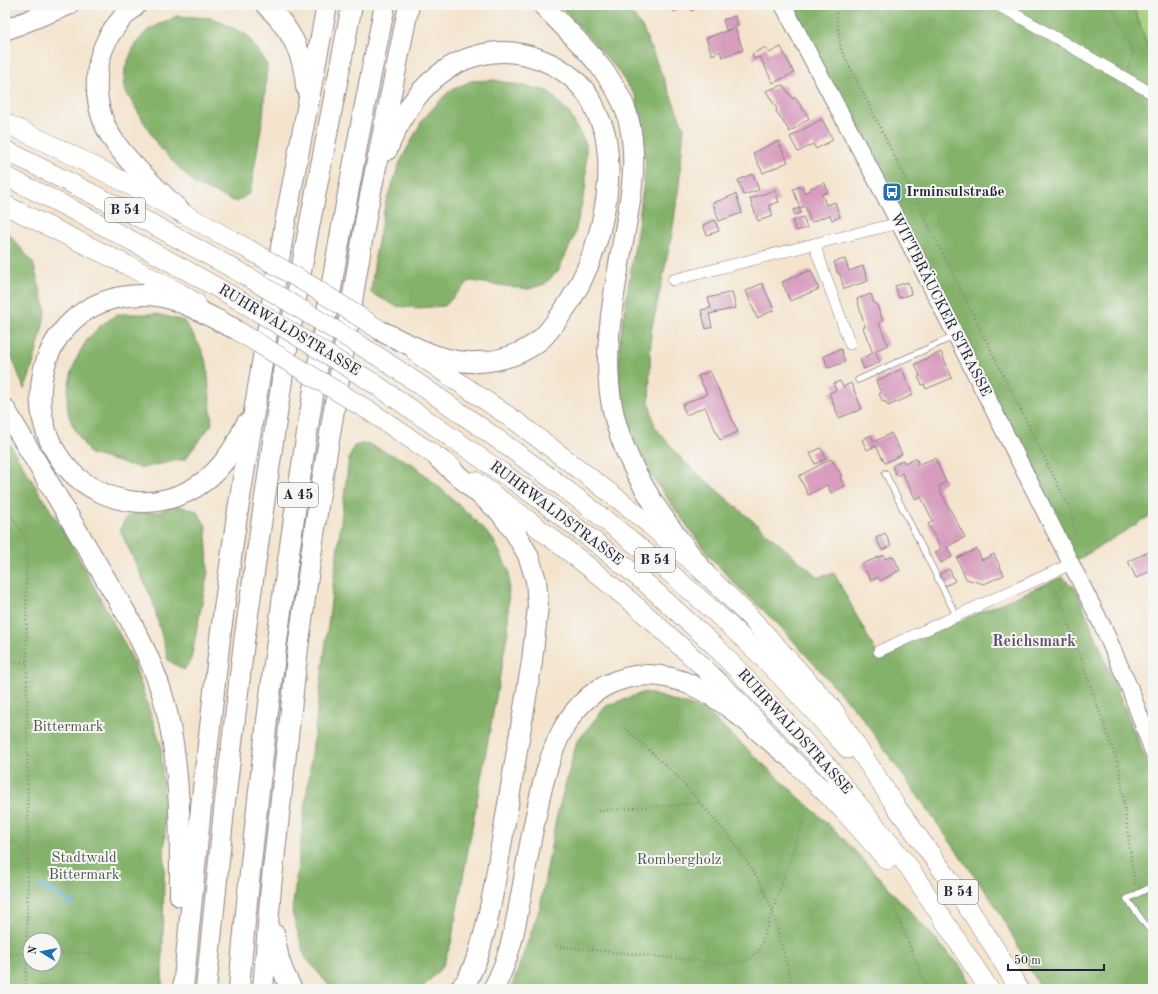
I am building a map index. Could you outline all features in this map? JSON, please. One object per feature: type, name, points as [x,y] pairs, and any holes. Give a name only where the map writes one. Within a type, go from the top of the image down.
[{"type":"highway","points":[[5,30],[68,5]]},
{"type":"highway","points":[[136,5],[114,28],[106,45],[99,62],[97,97],[106,128],[115,143],[127,158],[181,212]]},
{"type":"highway","points":[[266,5],[278,17],[288,31],[303,61],[306,91],[303,130]]},
{"type":"highway","points":[[183,982],[220,638],[236,522],[285,223],[327,5]]},
{"type":"highway","name":"A 45","points":[[206,989],[224,810],[244,642],[276,419],[306,238],[352,5]]},
{"type":"highway","name":"A 45","points":[[239,989],[256,813],[275,654],[305,445],[338,242],[385,5]]},
{"type":"highway","points":[[263,989],[271,887],[298,648],[318,506],[367,211],[409,5]]},
{"type":"highway","points":[[543,5],[584,48],[602,70],[617,92],[626,112],[633,137],[634,168],[631,198],[614,288],[610,321],[608,352],[612,406],[624,445],[641,481],[658,510],[704,572]]},
{"type":"highway","points":[[367,211],[388,147],[412,102],[428,83],[448,67],[467,58],[486,53],[507,52],[530,56],[554,65],[575,80],[592,102],[605,133],[608,164],[606,200],[598,236],[585,271],[570,303],[540,340],[501,360],[477,362],[456,361],[436,356],[413,347],[383,332]]},
{"type":"highway","points":[[5,123],[94,166],[181,212],[313,288],[450,375],[554,450],[649,524],[704,572],[749,616],[832,708],[896,805]]},
{"type":"highway","name":"B 54","points":[[5,150],[150,223],[243,274],[379,357],[468,417],[548,475],[660,564],[731,628],[809,706],[854,755],[896,805],[948,878],[1019,989]]},
{"type":"highway","name":"RUHRWALDSTRASSE","points":[[5,176],[76,210],[239,300],[375,384],[538,498],[649,586],[716,647],[830,769],[908,866],[989,989]]},
{"type":"highway","points":[[5,205],[127,265],[180,293],[233,328],[370,412],[439,459],[489,490],[636,606],[700,664],[739,702],[787,755],[843,810],[900,874],[937,912]]},
{"type":"highway","points":[[233,328],[176,301],[158,296],[125,296],[95,305],[81,314],[61,334],[49,354],[43,370],[40,387],[40,406],[49,440],[62,461],[78,478],[90,487],[105,494],[122,500],[140,502],[158,502],[174,498],[187,493],[200,485],[216,472],[229,456],[245,425],[258,385]]},
{"type":"highway","points":[[5,409],[130,620],[146,650],[158,682],[168,715],[174,746],[177,774],[180,816],[180,905],[183,982]]},
{"type":"highway","points":[[439,459],[500,512],[516,534],[528,555],[536,580],[538,606],[532,661],[494,888],[478,956],[468,978],[460,989]]},
{"type":"highway","points":[[493,989],[503,968],[514,931],[532,832],[552,752],[567,721],[578,706],[594,692],[610,684],[629,678],[648,675],[666,676],[685,681],[707,692],[727,706],[787,755]]},
{"type":"highway","points":[[271,887],[277,955],[283,974],[292,989]]},
{"type":"main road","name":"WITTBRÄUCKER STRASSE","points":[[783,5],[899,223],[1103,627],[1124,675],[1153,752]]},
{"type":"street","points":[[997,5],[1153,94]]},
{"type":"street","points":[[673,280],[899,223]]},
{"type":"street","points":[[814,244],[850,344]]},
{"type":"street","points":[[879,651],[1071,564]]},
{"type":"lane","points":[[858,380],[956,336]]},
{"type":"lane","points":[[885,473],[957,616]]},
{"type":"lane","points":[[1153,886],[1127,899],[1153,935]]},
{"type":"path","points":[[835,5],[841,49],[1070,509],[1077,539],[1068,580],[1057,591],[1119,768],[1136,894]]},
{"type":"path","points":[[1111,5],[1133,53],[1125,78]]},
{"type":"path","points":[[5,506],[26,538],[29,932]]},
{"type":"path","points":[[5,663],[28,662]]},
{"type":"path","points":[[625,728],[677,776],[700,802],[732,840],[761,883],[773,912],[793,989]]},
{"type":"path","points":[[598,811],[700,802]]},
{"type":"path","points":[[556,946],[729,964],[746,961],[759,950],[803,821]]},
{"type":"path","points":[[5,840],[18,843],[28,864]]},
{"type":"path","points":[[893,905],[927,989]]},
{"type":"path","points":[[62,953],[93,953]]},
{"type":"path","points":[[5,955],[22,954]]},
{"type":"path","points":[[26,989],[27,972]]},
{"type":"green space","points":[[558,5],[626,5],[643,29],[684,128],[679,185],[672,234],[651,332],[649,403],[655,427],[684,462],[818,577],[834,573],[878,656],[1062,577],[1076,589],[1153,777],[1153,989],[1041,989],[998,909],[860,715],[779,625],[735,584],[709,556],[639,459],[625,416],[618,373],[620,339],[639,219],[646,163],[636,97],[615,67]]},
{"type":"green space","points":[[783,5],[1133,5],[1153,63],[1153,514],[1071,564]]},
{"type":"green space","points":[[1133,5],[1153,5],[1153,63]]},
{"type":"green space","points":[[177,16],[212,18],[247,35],[267,65],[263,117],[250,193],[236,202],[196,185],[159,147],[124,89],[125,68],[135,44],[148,30]]},
{"type":"green space","points":[[494,80],[548,91],[569,113],[586,144],[586,186],[574,237],[558,271],[545,284],[528,289],[470,281],[445,306],[418,308],[396,306],[371,293],[375,257],[385,205],[400,162],[423,119],[449,91],[471,81]]},
{"type":"green space","points":[[5,229],[33,263],[46,311],[37,350],[29,378],[24,389],[5,338]]},
{"type":"green space","points":[[117,314],[157,314],[184,321],[200,346],[207,364],[212,424],[185,459],[141,468],[90,454],[73,425],[67,406],[67,394],[72,370],[82,348],[88,339],[100,326]]},
{"type":"green space","name":"Stadtwald Bittermark","points":[[5,437],[72,545],[132,658],[161,745],[165,822],[162,989],[5,989]]},
{"type":"green space","points":[[366,443],[413,464],[467,512],[493,539],[509,571],[508,631],[451,943],[443,966],[423,987],[419,989],[332,989],[305,957],[292,912],[349,458],[354,446]]},
{"type":"green space","points":[[175,505],[197,511],[206,526],[208,572],[191,659],[184,670],[168,660],[152,599],[120,530],[126,517],[136,513],[159,512]]},
{"type":"green space","name":"Rombergholz","points":[[645,692],[705,710],[842,837],[962,968],[972,989],[511,989],[540,907],[556,819],[577,741],[606,706]]},
{"type":"building","points":[[669,5],[683,5],[674,12]]},
{"type":"building","points":[[687,5],[700,5],[692,11]]},
{"type":"building","points":[[735,16],[738,26],[726,30],[723,20]]},
{"type":"building","points":[[735,28],[743,50],[722,57],[720,51],[712,55],[706,38]]},
{"type":"building","points":[[766,47],[769,53],[781,47],[794,73],[773,83],[760,57],[754,59],[752,54]]},
{"type":"building","points":[[783,85],[793,99],[795,97],[809,118],[790,132],[776,111],[777,109],[766,91]]},
{"type":"building","points":[[822,119],[833,140],[816,149],[813,144],[798,152],[790,137]]},
{"type":"building","points":[[778,141],[788,162],[763,173],[753,153]]},
{"type":"building","points":[[753,174],[759,190],[743,195],[738,180]]},
{"type":"building","points":[[825,183],[828,192],[822,194],[826,205],[835,202],[840,217],[832,220],[830,215],[811,222],[805,206],[800,208],[793,189],[802,186],[804,193],[811,190],[810,188]]},
{"type":"building","points":[[775,190],[779,202],[769,205],[773,216],[758,221],[750,199]]},
{"type":"building","points":[[736,194],[742,213],[719,221],[713,203]]},
{"type":"building","points":[[799,208],[801,213],[795,215],[793,210]]},
{"type":"building","points":[[803,217],[807,228],[796,231],[792,221]]},
{"type":"building","points":[[715,220],[719,231],[707,235],[703,225]]},
{"type":"building","points":[[845,259],[849,271],[863,266],[868,281],[844,289],[840,274],[838,274],[834,262]]},
{"type":"building","points":[[811,270],[819,289],[790,301],[782,282]]},
{"type":"building","points":[[908,282],[911,294],[899,298],[895,286]]},
{"type":"building","points":[[762,283],[774,310],[757,318],[746,291]]},
{"type":"building","points":[[732,292],[736,308],[709,314],[712,327],[706,329],[701,310],[711,308],[708,298]]},
{"type":"building","points":[[871,294],[874,304],[876,303],[883,321],[879,323],[888,345],[875,351],[880,362],[864,369],[860,359],[873,353],[863,328],[865,327],[857,299]]},
{"type":"building","points":[[841,349],[845,362],[828,368],[824,356]]},
{"type":"building","points":[[941,352],[952,378],[926,389],[918,377],[920,376],[915,364]]},
{"type":"building","points":[[902,369],[913,395],[888,406],[885,401],[883,402],[879,394],[881,393],[876,381]]},
{"type":"building","points":[[710,371],[738,432],[720,440],[705,407],[686,415],[682,405],[707,394],[698,376]]},
{"type":"building","points":[[840,381],[843,387],[851,383],[862,409],[839,418],[829,393],[836,390],[833,384]]},
{"type":"building","points":[[891,433],[902,454],[885,463],[876,446],[867,450],[862,440],[871,435],[874,442]]},
{"type":"building","points":[[821,448],[826,459],[815,464],[810,453]]},
{"type":"building","points":[[915,458],[918,462],[917,465],[935,458],[946,482],[939,486],[939,489],[965,537],[947,547],[952,557],[941,563],[935,552],[941,549],[928,524],[933,521],[921,497],[916,500],[902,473],[897,476],[892,466],[903,460],[904,463]]},
{"type":"building","points":[[831,459],[842,476],[840,477],[845,486],[831,493],[827,485],[808,495],[799,476]]},
{"type":"building","points":[[885,533],[891,546],[882,550],[876,538]]},
{"type":"building","points":[[977,549],[982,560],[994,554],[1004,575],[984,584],[966,579],[957,558]]},
{"type":"building","points":[[1153,550],[1153,570],[1136,578],[1128,561]]},
{"type":"building","points":[[884,555],[885,559],[893,556],[900,570],[880,581],[878,577],[871,581],[862,564]]},
{"type":"building","points":[[949,569],[955,581],[945,586],[939,574]]},
{"type":"waterway","points":[[39,886],[47,888],[73,905]]},
{"type":"waterway","points":[[5,898],[12,898]]},
{"type":"place","name":"Irminsulstraße","points":[[892,192]]},
{"type":"district","name":"Reichsmark","points":[[1034,642]]},
{"type":"park label","name":"Bittermark","points":[[68,727]]}]
